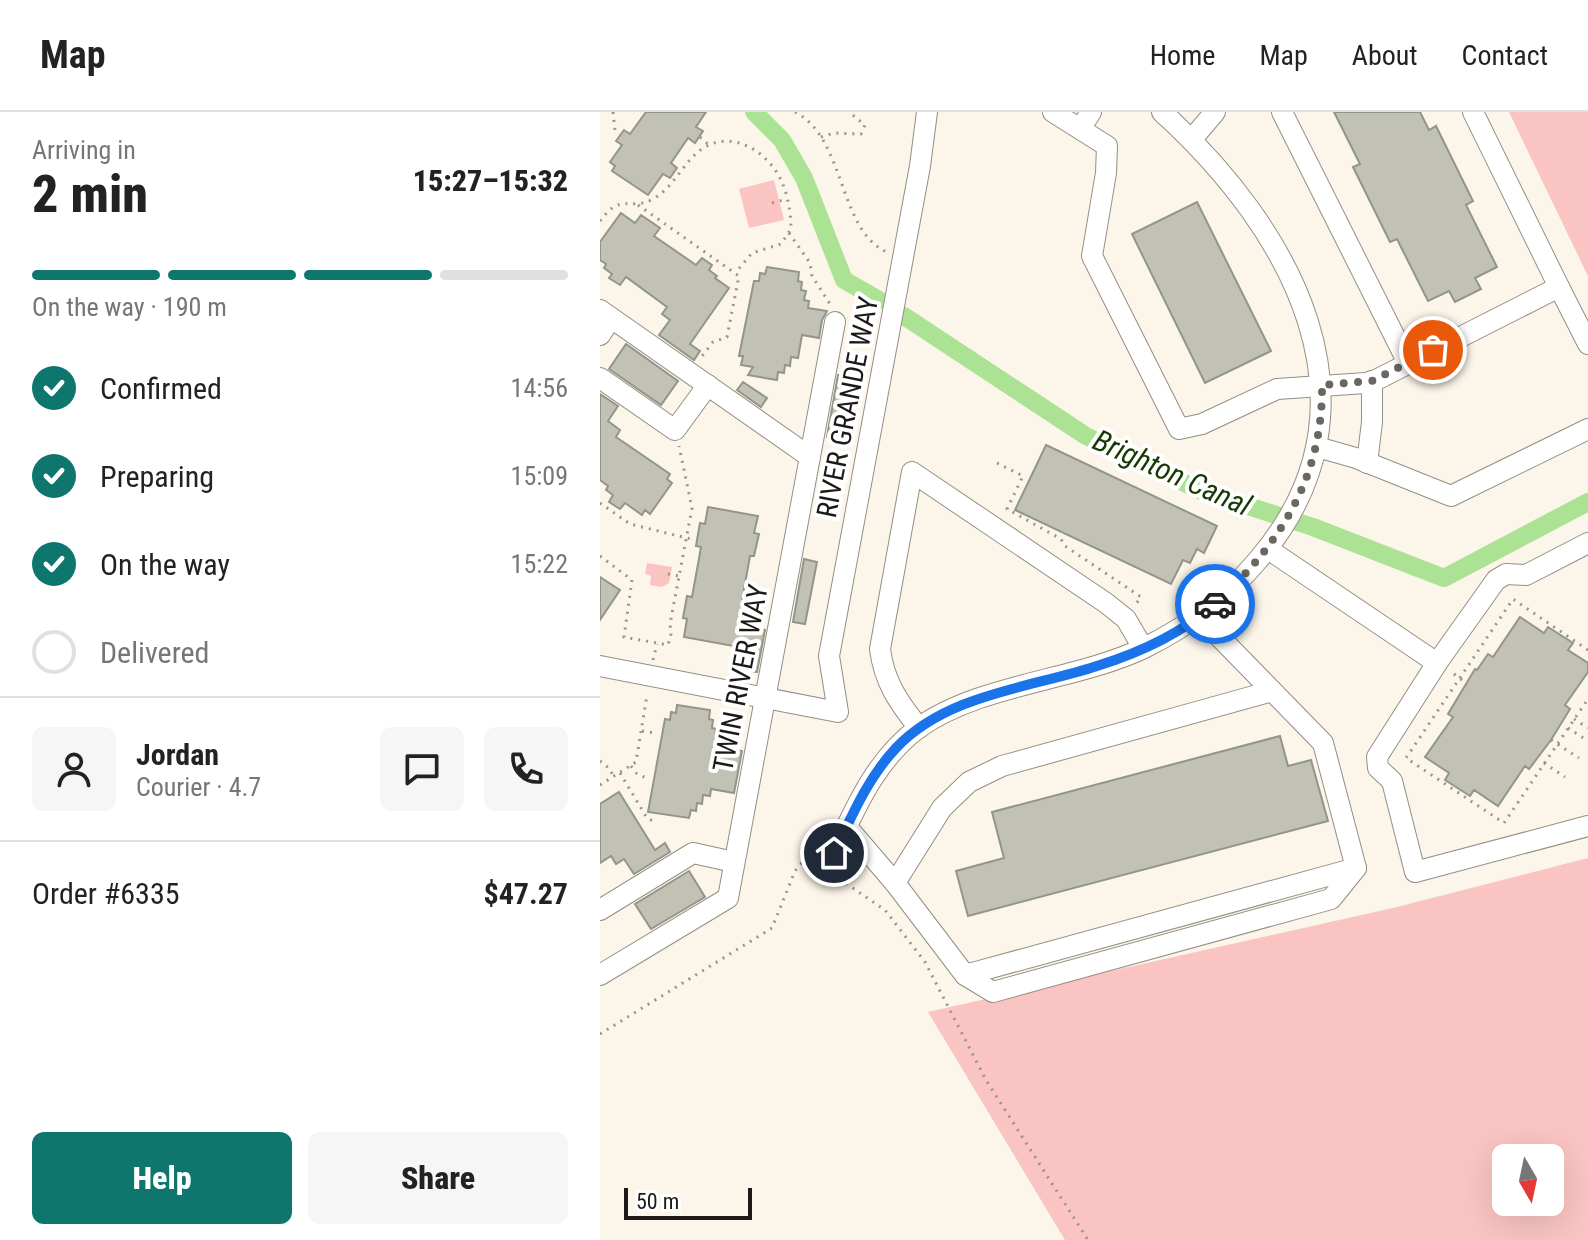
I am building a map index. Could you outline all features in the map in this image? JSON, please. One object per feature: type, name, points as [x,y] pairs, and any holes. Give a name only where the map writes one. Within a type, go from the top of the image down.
[{"type":"street","name":"RIVER GRANDE WAY","points":[[764,697],[838,712],[829,656],[920,166],[927,112]]},
{"type":"street","points":[[1053,112],[1086,121],[1107,146],[1106,173],[1092,256],[1179,429],[1202,424],[1277,389],[1372,381],[1559,287]]},
{"type":"street","points":[[834,853],[878,768],[919,728],[959,707],[1097,666],[1143,648],[1199,616],[1239,582],[1273,541],[1294,507],[1317,447],[1322,408],[1322,385],[1311,329],[1277,252],[1242,198],[1192,139],[1162,112]]},
{"type":"street","points":[[1192,139],[1215,112]]},
{"type":"street","points":[[1282,112],[1408,363]]},
{"type":"street","points":[[1473,112],[1588,344]]},
{"type":"street","points":[[604,321],[691,373],[810,457]]},
{"type":"street","name":"TWIN RIVER WAY","points":[[600,975],[728,898],[835,322]]},
{"type":"street","points":[[600,378],[675,430],[708,385]]},
{"type":"street","points":[[1367,463],[1372,422],[1372,381]]},
{"type":"street","points":[[1317,447],[1451,496],[1588,429]]},
{"type":"street","points":[[919,728],[887,682],[880,649],[912,472],[1106,603],[1126,619],[1143,648]]},
{"type":"street","points":[[1273,541],[1437,663]]},
{"type":"street","points":[[1588,543],[1526,575],[1511,573],[1496,580],[1437,663],[1377,757],[1378,768],[1392,781],[1415,872],[1588,826]]},
{"type":"street","points":[[847,827],[895,883],[965,975],[1356,868],[1323,743],[1199,616]]},
{"type":"street","points":[[600,666],[764,697]]},
{"type":"street","points":[[895,883],[942,808],[969,782],[1002,766],[1272,691]]},
{"type":"street","points":[[600,910],[693,853],[734,862]]},
{"type":"path","points":[[613,112],[615,131],[619,134]]},
{"type":"path","points":[[795,112],[802,115],[821,137],[843,183],[855,219],[873,245],[887,252]]},
{"type":"path","points":[[821,137],[826,134],[864,132],[865,125],[849,112]]},
{"type":"path","points":[[700,137],[709,145]]},
{"type":"path","points":[[600,221],[602,214],[619,203],[638,205],[660,195],[676,175],[709,145],[737,142],[758,152],[777,174],[791,220],[789,233],[776,247],[747,256],[736,272]]},
{"type":"path","points":[[772,203],[787,199]]},
{"type":"path","points":[[638,205],[657,221],[736,272],[739,294],[727,337]]},
{"type":"path","points":[[789,233],[810,263],[812,276],[830,305],[835,322]]},
{"type":"path","points":[[708,261],[711,256]]},
{"type":"path","points":[[691,373],[710,345],[718,339],[733,339]]},
{"type":"path","points":[[600,558],[632,580],[624,637],[666,646],[670,644],[674,601],[692,508],[675,430]]},
{"type":"path","points":[[997,463],[1023,476],[1007,509],[1061,539],[1065,546],[1141,597],[1132,609]]},
{"type":"path","points":[[600,503],[630,524],[688,538]]},
{"type":"path","points":[[611,511],[614,506]]},
{"type":"path","points":[[668,574],[679,576]]},
{"type":"path","points":[[1588,650],[1513,599],[1406,758],[1504,823],[1588,699]]},
{"type":"path","points":[[674,601],[680,602]]},
{"type":"path","points":[[600,785],[637,759],[657,644]]},
{"type":"path","points":[[1574,719],[1588,728]]},
{"type":"path","points":[[1568,728],[1588,741]]},
{"type":"path","points":[[642,731],[655,733]]},
{"type":"path","points":[[1551,740],[1579,758]]},
{"type":"path","points":[[600,761],[613,776]]},
{"type":"path","points":[[1544,763],[1565,777]]},
{"type":"path","points":[[631,766],[646,778]]},
{"type":"path","points":[[620,773],[647,818],[655,822]]},
{"type":"path","points":[[600,1034],[772,928],[795,871],[806,858],[834,853],[832,868],[841,880],[885,910],[925,962],[986,1080],[1088,1240]]},
{"type":"shaded area","points":[[1509,112],[1588,112],[1588,276]]},
{"type":"shaded area","points":[[774,180],[784,220],[749,228],[739,189]]},
{"type":"shaded area","points":[[647,563],[672,567],[669,583],[662,587],[650,585],[651,576],[645,574]]},
{"type":"shaded area","points":[[1588,858],[1588,1240],[1065,1240],[928,1012],[1393,908]]},
{"type":"building","points":[[646,112],[706,112],[696,127],[703,131],[695,143],[688,138],[671,163],[677,168],[670,178],[663,174],[648,195],[612,171],[615,166],[610,162],[622,145],[616,141],[624,130],[630,134]]},
{"type":"building","points":[[1334,112],[1420,112],[1429,130],[1436,126],[1473,201],[1466,205],[1497,267],[1475,278],[1481,289],[1455,302],[1449,291],[1428,301],[1397,239],[1390,242],[1353,167],[1360,164]]},
{"type":"building","points":[[1197,202],[1271,351],[1205,383],[1132,234]]},
{"type":"building","points":[[621,213],[635,223],[641,215],[660,228],[654,236],[696,265],[702,258],[712,265],[709,270],[717,276],[715,278],[729,288],[690,344],[700,351],[694,360],[659,335],[670,320],[662,314],[667,307],[626,277],[620,285],[609,278],[612,274],[600,260],[600,242]]},
{"type":"building","points":[[767,267],[799,272],[798,281],[802,282],[801,290],[806,291],[804,300],[809,301],[808,308],[827,311],[819,338],[802,335],[798,358],[791,357],[790,366],[785,365],[784,373],[778,372],[777,380],[748,375],[753,367],[741,365],[743,356],[739,356],[754,281],[759,281],[760,273],[765,274]]},
{"type":"building","points":[[626,344],[678,381],[661,405],[609,369]]},
{"type":"building","points":[[838,375],[852,377],[840,439],[827,437]]},
{"type":"building","points":[[743,382],[767,398],[761,407],[737,390]]},
{"type":"building","points":[[600,394],[618,406],[608,421],[620,430],[616,437],[670,474],[667,479],[672,483],[650,514],[645,510],[642,515],[625,503],[620,509],[609,502],[613,495],[600,480]]},
{"type":"building","points":[[1046,445],[1217,526],[1204,553],[1197,549],[1190,563],[1183,560],[1171,584],[1015,510]]},
{"type":"building","points":[[708,507],[758,516],[754,533],[759,534],[754,556],[750,556],[741,606],[751,608],[747,626],[765,630],[757,672],[746,670],[750,649],[684,637],[687,596],[692,597],[701,547],[696,546],[700,523],[705,524]]},
{"type":"building","points":[[804,559],[817,562],[805,624],[793,622]]},
{"type":"building","points":[[600,577],[620,590],[600,620]]},
{"type":"building","points":[[1520,617],[1544,633],[1548,627],[1573,643],[1568,650],[1588,663],[1588,672],[1565,705],[1570,709],[1551,740],[1529,769],[1525,766],[1498,806],[1474,790],[1470,796],[1445,780],[1449,773],[1425,757],[1453,717],[1448,714],[1475,669],[1488,654],[1493,657]]},
{"type":"building","points":[[677,705],[710,710],[709,719],[713,720],[712,728],[716,729],[715,738],[720,739],[719,747],[742,751],[734,793],[711,789],[710,796],[703,795],[702,804],[697,803],[696,811],[691,810],[689,818],[648,812],[665,719],[670,720],[671,712],[676,713]]},
{"type":"building","points":[[1280,736],[1288,766],[1311,760],[1328,821],[968,916],[956,871],[1004,858],[992,812]]},
{"type":"building","points":[[619,792],[655,850],[665,843],[670,852],[634,874],[624,859],[616,864],[611,856],[600,863],[600,804]]},
{"type":"building","points":[[689,871],[705,897],[651,929],[635,904]]},
{"type":"waterway","name":"Brighton Canal","points":[[754,112],[782,140],[804,178],[844,280],[879,300]]},
{"type":"waterway","name":"Brighton Canal","points":[[904,316],[1086,436],[1199,490],[1313,527],[1444,578],[1588,502]]},
{"type":"way so far","points":[[1215,604],[1268,549],[1294,507],[1317,447],[1322,385],[1376,380],[1433,350]]},
{"type":"route","points":[[834,853],[878,768],[919,728],[980,699],[1121,658],[1179,630],[1215,604]]}]
